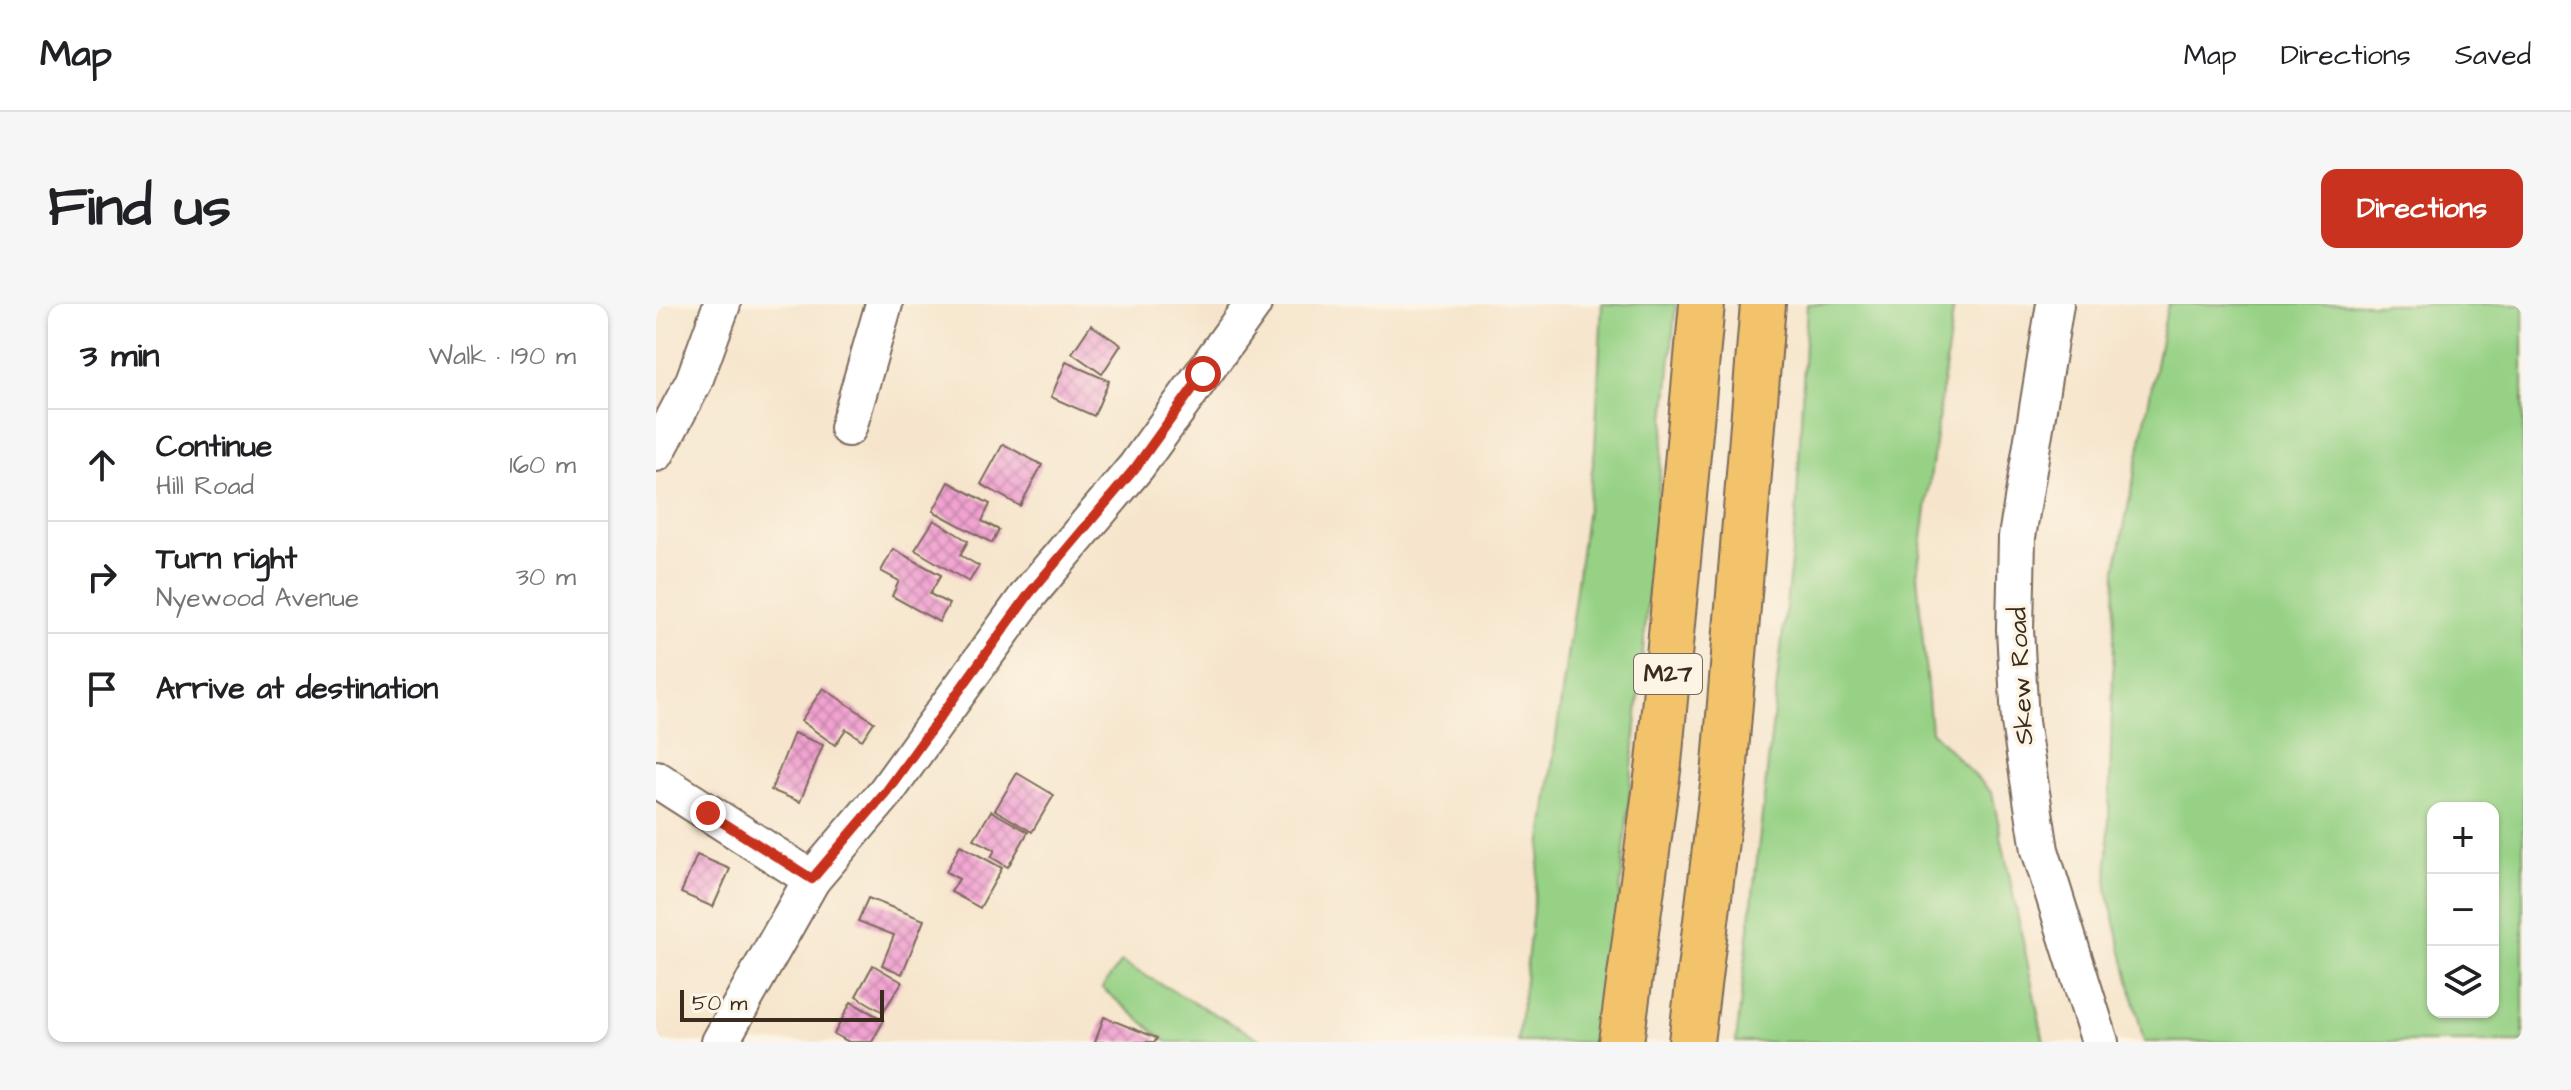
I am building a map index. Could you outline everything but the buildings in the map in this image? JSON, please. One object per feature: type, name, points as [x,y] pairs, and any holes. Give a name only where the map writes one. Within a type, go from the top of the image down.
[{"type":"highway","name":"M27","points":[[1621,1042],[1659,763],[1702,304]]},
{"type":"highway","name":"M27","points":[[1691,1042],[1724,776],[1763,304]]},
{"type":"street","points":[[656,453],[694,381],[722,304]]},
{"type":"street","points":[[848,428],[884,304]]},
{"type":"street","points":[[724,1041],[812,879],[886,792],[1029,594],[1136,467],[1253,304]]},
{"type":"street","name":"Skew Road","points":[[2055,304],[2017,537],[2015,629],[2020,722],[2040,850],[2100,1042]]},
{"type":"street","points":[[656,779],[812,879]]},
{"type":"green space","points":[[1602,304],[1676,304],[1619,905],[1596,1042],[1518,1042],[1534,900],[1595,449]]},
{"type":"green space","points":[[1807,304],[1954,304],[1917,575],[1931,731],[1992,793],[2044,1042],[1736,1042],[1796,518]]},
{"type":"green space","points":[[2168,304],[2523,304],[2523,1042],[2144,1042],[2107,890],[2116,568]]},
{"type":"green space","points":[[1121,962],[1265,1042],[1167,1042],[1102,988]]},
{"type":"route","points":[[708,813],[812,879],[886,792],[1029,594],[1136,467],[1203,374]]}]
